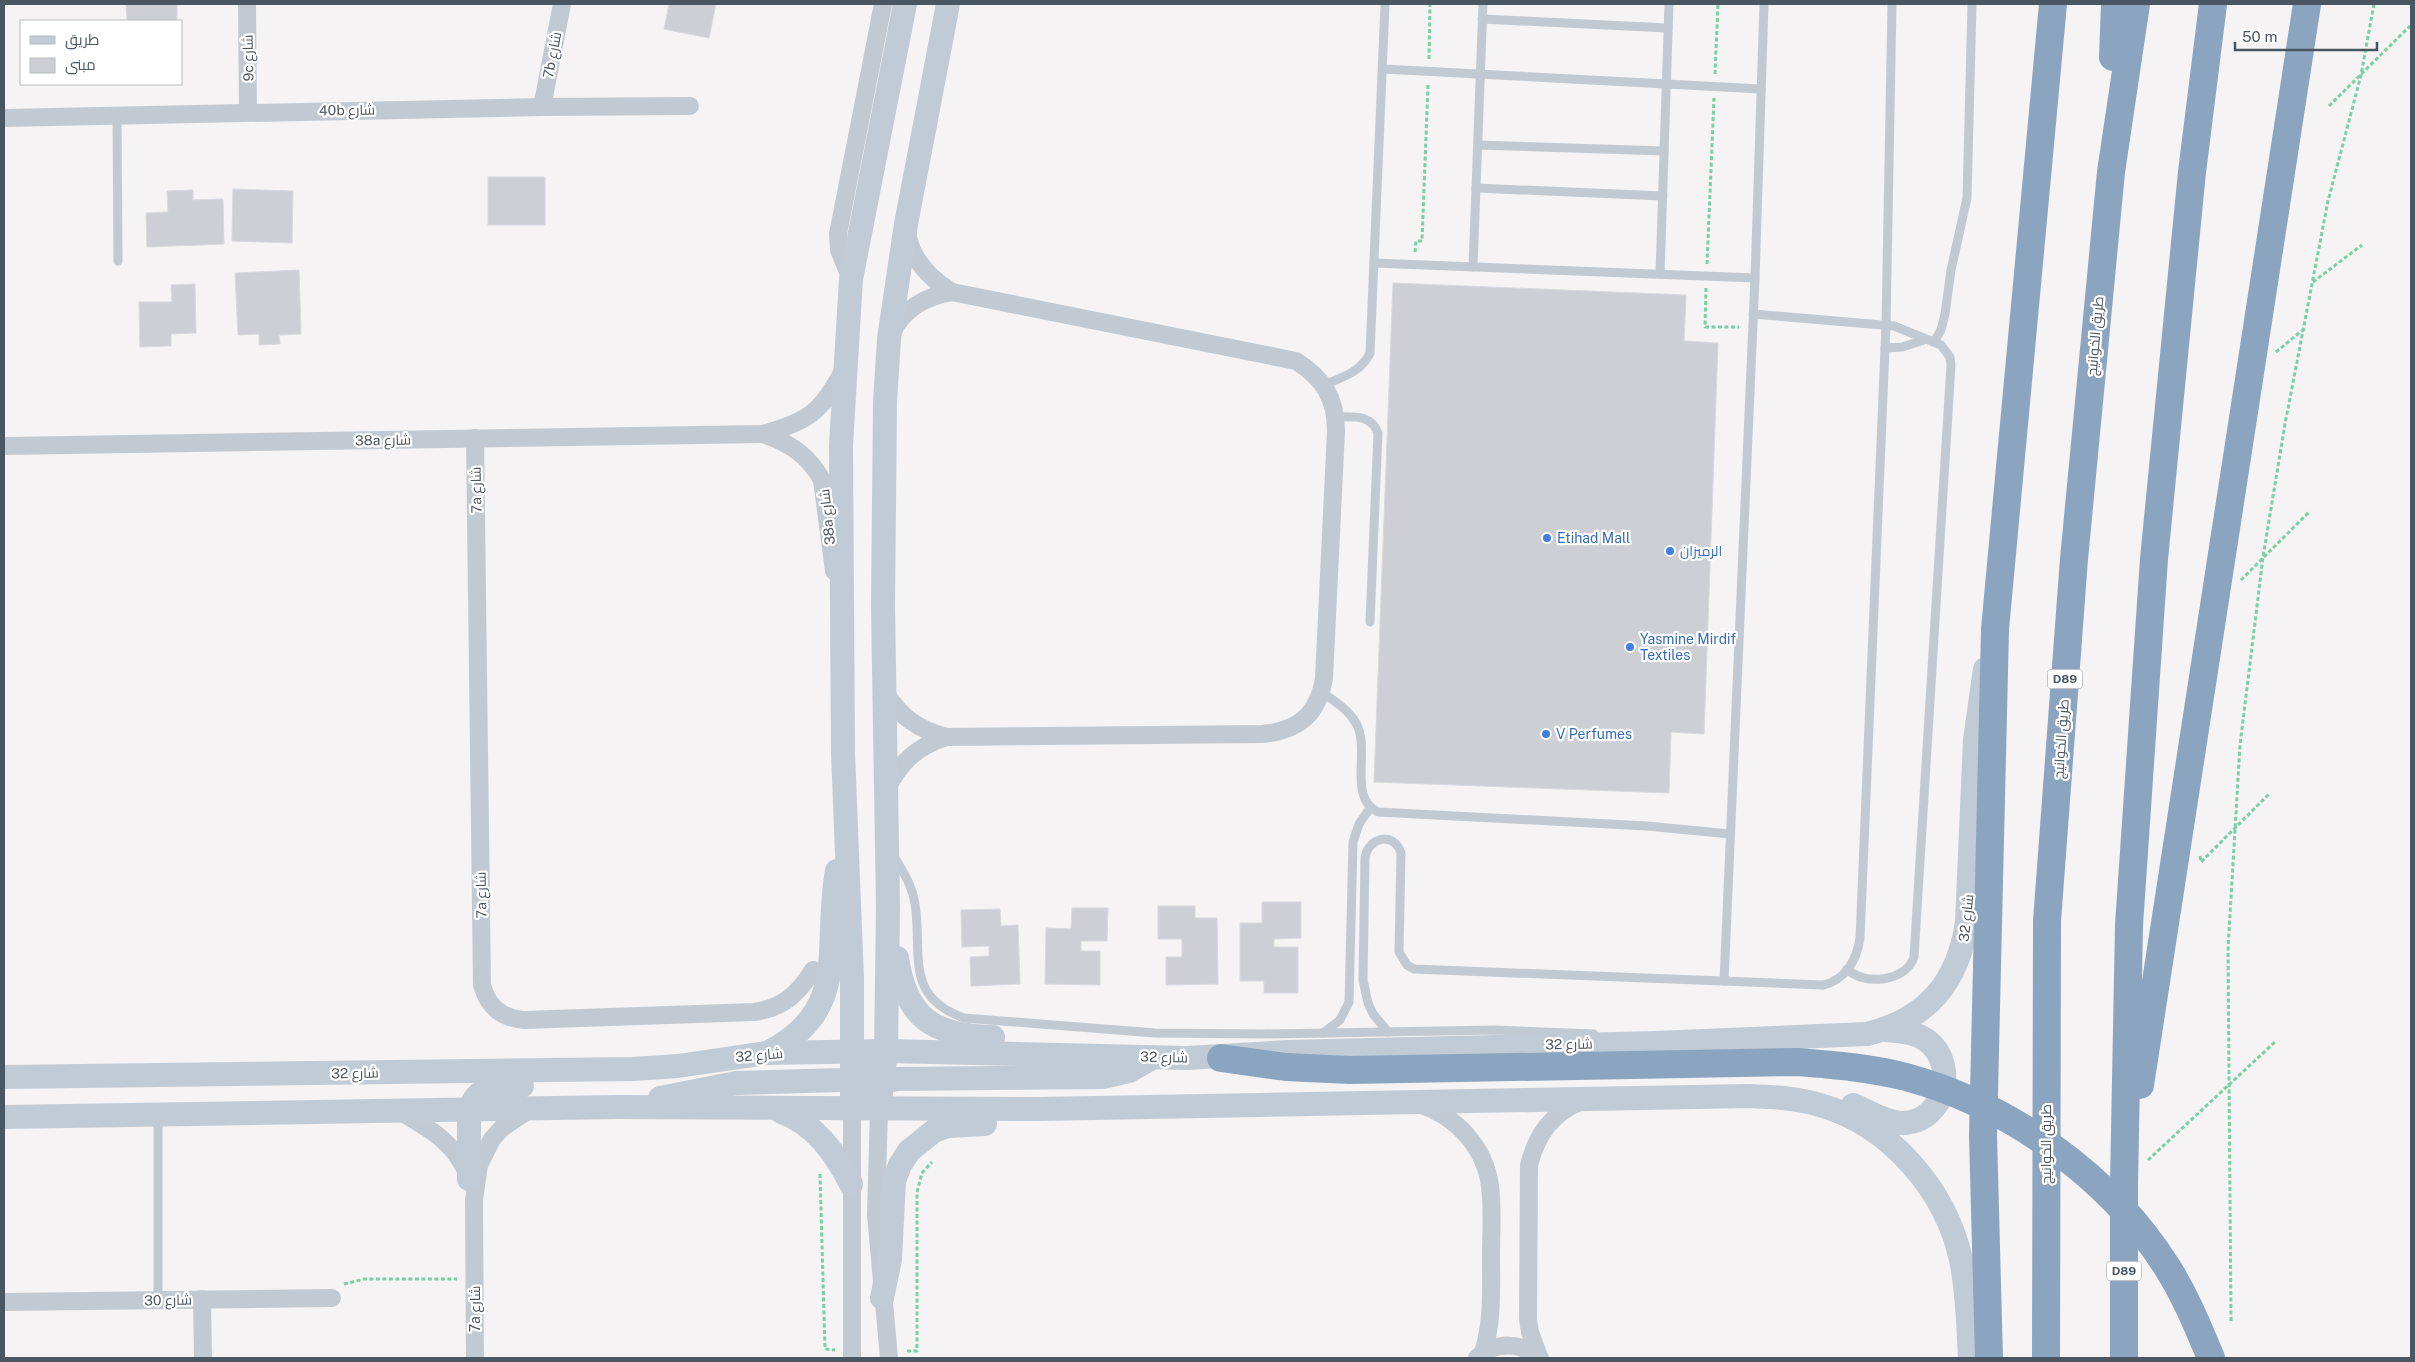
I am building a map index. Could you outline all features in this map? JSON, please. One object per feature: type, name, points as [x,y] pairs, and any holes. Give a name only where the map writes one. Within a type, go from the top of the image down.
[{"type":"highway","points":[[1989,1358],[1983,1135],[1995,629],[2053,4]]},
{"type":"highway","points":[[2111,172],[2115,4]]},
{"type":"highway","name":"طريق الخوانيج","points":[[2046,1358],[2047,921],[2074,559],[2111,172],[2136,4]]},
{"type":"highway","name":"D89","points":[[2124,1358],[2124,1183],[2129,925],[2153,569],[2192,172],[2213,4]]},
{"type":"highway","points":[[2124,1183],[2303,12]]},
{"type":"highway","points":[[1221,1058],[1318,1069],[1496,1069],[1798,1062],[1853,1067],[1906,1077],[1958,1095],[2007,1118],[2053,1148],[2102,1189],[2133,1223],[2166,1266],[2193,1314],[2211,1358]]},
{"type":"street","name":"9c شارع","points":[[247,4],[248,112]]},
{"type":"street","name":"7b شارع","points":[[542,107],[562,4]]},
{"type":"street","points":[[851,278],[839,250],[838,234],[883,4]]},
{"type":"street","points":[[852,1358],[851,1184],[853,1051],[843,715],[840,455],[851,278],[905,4]]},
{"type":"street","points":[[889,1358],[882,1298],[876,1215],[879,1110],[886,1051],[888,907],[885,692],[885,402],[889,339],[906,224],[948,4]]},
{"type":"street","name":"40b شارع","points":[[4,118],[248,112],[690,106]]},
{"type":"street","points":[[906,224],[910,245],[920,264],[940,284],[952,292]]},
{"type":"street","points":[[885,692],[892,703],[910,722],[922,729],[947,736],[1274,733],[1287,730],[1308,715],[1316,705],[1322,692],[1336,417],[1332,400],[1324,385],[1312,371],[1296,361],[952,292],[938,294],[914,306],[895,326],[889,339]]},
{"type":"street","name":"38a شارع","points":[[4,446],[763,434],[793,425],[818,409],[828,398],[845,367]]},
{"type":"street","name":"38a شارع","points":[[763,434],[793,446],[810,461],[822,480],[831,557],[843,601]]},
{"type":"street","name":"7a شارع","points":[[475,438],[482,985],[492,1007],[512,1019],[524,1020],[754,1012],[776,1007],[786,1002],[804,985],[813,970]]},
{"type":"street","name":"شارع 32","points":[[15,1077],[633,1069],[678,1066],[767,1053],[853,1051],[1221,1058],[1287,1052],[1656,1043],[1849,1036],[1885,1030],[1907,1020],[1926,1006],[1943,989],[1955,968],[1964,946],[1967,922],[1977,721],[1982,683],[1995,629]]},
{"type":"street","points":[[886,791],[900,766],[910,756],[921,747],[947,736]]},
{"type":"street","points":[[767,1053],[783,1045],[809,1022],[826,991],[832,952],[832,922],[836,875],[846,828]]},
{"type":"street","points":[[888,907],[900,981],[906,996],[915,1010],[941,1029],[957,1035],[1027,1039],[1039,1042],[1061,1054]]},
{"type":"street","points":[[4,1117],[158,1116],[617,1107],[879,1110],[1040,1109],[1749,1096],[1821,1098],[1838,1101],[1900,1123],[1914,1121],[1926,1115],[1936,1106],[1943,1094],[1946,1080],[1944,1066],[1939,1054],[1930,1043],[1919,1036],[1885,1030]]},
{"type":"street","points":[[617,1107],[736,1083],[842,1080],[853,1078],[870,1067],[886,1051]]},
{"type":"street","points":[[852,1109],[865,1092],[883,1082],[897,1079],[1103,1077],[1129,1071],[1152,1057]]},
{"type":"street","points":[[4,1062],[15,1077]]},
{"type":"street","points":[[472,1190],[469,1110],[476,1095],[491,1088],[592,1085],[621,1077],[633,1069]]},
{"type":"street","points":[[1540,1358],[1530,1332],[1528,1319],[1529,1165],[1534,1147],[1548,1123],[1570,1106],[1587,1098]]},
{"type":"street","points":[[1785,1098],[1821,1105],[1854,1119],[1877,1134],[1912,1163],[1934,1193],[1950,1225],[1961,1260],[1970,1358]]},
{"type":"street","points":[[1411,1102],[1431,1108],[1449,1118],[1472,1142],[1485,1167],[1490,1187],[1492,1304],[1490,1329],[1480,1356]]},
{"type":"street","points":[[774,1108],[807,1125],[822,1137],[833,1151],[851,1184]]},
{"type":"street","name":"7a شارع","points":[[472,1190],[485,1151],[502,1128],[530,1109]]},
{"type":"street","points":[[882,1298],[890,1259],[894,1181],[900,1165],[909,1151],[934,1131],[948,1126],[1006,1123],[1018,1120],[1040,1109]]},
{"type":"street","name":"7a شارع","points":[[398,1110],[430,1128],[450,1145],[464,1167],[472,1190],[475,1358]]},
{"type":"street","name":"شارع 30","points":[[4,1302],[332,1298]]},
{"type":"street","points":[[202,1299],[203,1358]]},
{"type":"street","points":[[1480,1356],[1494,1348],[1512,1346],[1529,1350],[1540,1358]]},
{"type":"lane","points":[[1324,385],[1358,369],[1370,353],[1385,4]]},
{"type":"lane","points":[[1474,267],[1482,4]]},
{"type":"lane","points":[[1660,274],[1669,4]]},
{"type":"lane","points":[[1724,981],[1753,327],[1764,4]]},
{"type":"lane","points":[[1388,1032],[1371,1008],[1363,980],[1365,858],[1366,850],[1377,839],[1392,841],[1398,846],[1401,854],[1399,944],[1402,959],[1414,969],[1823,984],[1837,980],[1856,955],[1860,938],[1886,325],[1892,4]]},
{"type":"lane","points":[[1885,348],[1902,347],[1929,341],[1940,330],[1945,314],[1951,270],[1967,198],[1972,4]]},
{"type":"lane","points":[[1482,19],[1668,28]]},
{"type":"lane","points":[[1383,69],[1761,89]]},
{"type":"lane","points":[[117,116],[118,261]]},
{"type":"lane","points":[[1478,145],[1664,151]]},
{"type":"lane","points":[[1476,188],[1663,196]]},
{"type":"lane","points":[[1374,263],[1755,278]]},
{"type":"lane","points":[[1753,314],[1886,325],[1902,329],[1946,351],[1951,365],[1914,957],[1903,973],[1892,978],[1859,977],[1847,969]]},
{"type":"lane","points":[[1336,417],[1365,418],[1371,421],[1378,433],[1370,622]]},
{"type":"lane","points":[[1322,692],[1349,714],[1358,728],[1362,744],[1362,796],[1370,808],[1378,812],[1647,826],[1730,834]]},
{"type":"lane","points":[[1323,1033],[1340,1020],[1349,1002],[1353,842],[1359,824],[1370,808]]},
{"type":"lane","points":[[887,846],[906,875],[914,895],[917,961],[921,980],[931,997],[951,1013],[977,1019],[1155,1033],[1495,1030],[1579,1032],[1656,1043]]},
{"type":"lane","points":[[158,1116],[158,1300]]},
{"type":"path","points":[[1414,265],[1416,240],[1422,241],[1430,4]]},
{"type":"path","points":[[1718,4],[1705,327],[1753,327]]},
{"type":"path","points":[[2231,1322],[2228,949],[2240,745],[2263,558],[2312,282],[2328,201],[2361,74],[2374,4]]},
{"type":"path","points":[[2329,106],[2410,26]]},
{"type":"path","points":[[2312,282],[2362,245]]},
{"type":"path","points":[[2276,352],[2304,329]]},
{"type":"path","points":[[2240,580],[2310,511]]},
{"type":"path","points":[[2199,854],[2201,862],[2269,794]]},
{"type":"path","points":[[2124,1183],[2276,1041]]},
{"type":"path","points":[[332,1298],[342,1286],[356,1280],[475,1280]]},
{"type":"building","points":[[126,4],[177,4],[177,20],[127,20]]},
{"type":"building","points":[[669,4],[716,4],[709,38],[664,29]]},
{"type":"building","points":[[488,177],[545,177],[545,225],[488,225]]},
{"type":"building","points":[[233,189],[293,191],[292,243],[232,241]]},
{"type":"building","points":[[193,190],[193,200],[223,199],[224,244],[147,247],[146,213],[168,212],[167,191]]},
{"type":"building","points":[[299,270],[301,334],[279,335],[280,344],[259,345],[259,334],[238,335],[235,273]]},
{"type":"building","name":"Etihad Mall","points":[[1393,283],[1686,295],[1684,341],[1718,343],[1704,734],[1671,732],[1669,793],[1374,782]]},
{"type":"building","points":[[195,284],[196,333],[171,334],[171,346],[140,347],[139,302],[172,302],[171,285]]},
{"type":"building","points":[[1262,902],[1301,902],[1301,938],[1274,939],[1274,947],[1298,947],[1298,993],[1264,993],[1264,981],[1240,981],[1240,923],[1262,923]]},
{"type":"building","points":[[1158,906],[1195,906],[1195,918],[1217,918],[1218,984],[1166,985],[1166,957],[1182,957],[1182,939],[1158,939]]},
{"type":"building","points":[[1072,908],[1108,908],[1107,941],[1081,941],[1081,951],[1100,951],[1100,985],[1045,984],[1046,928],[1071,929]]},
{"type":"building","points":[[1000,909],[1001,926],[1018,925],[1020,984],[971,986],[970,957],[989,956],[989,946],[962,947],[961,910]]},
{"type":"place","name":"Etihad Mall","points":[[1547,538]]},
{"type":"place","name":"الرميزان","points":[[1670,551]]},
{"type":"place","name":"Yasmine Mirdif Textiles","points":[[1630,647]]},
{"type":"place","name":"V Perfumes","points":[[1546,734]]}]
